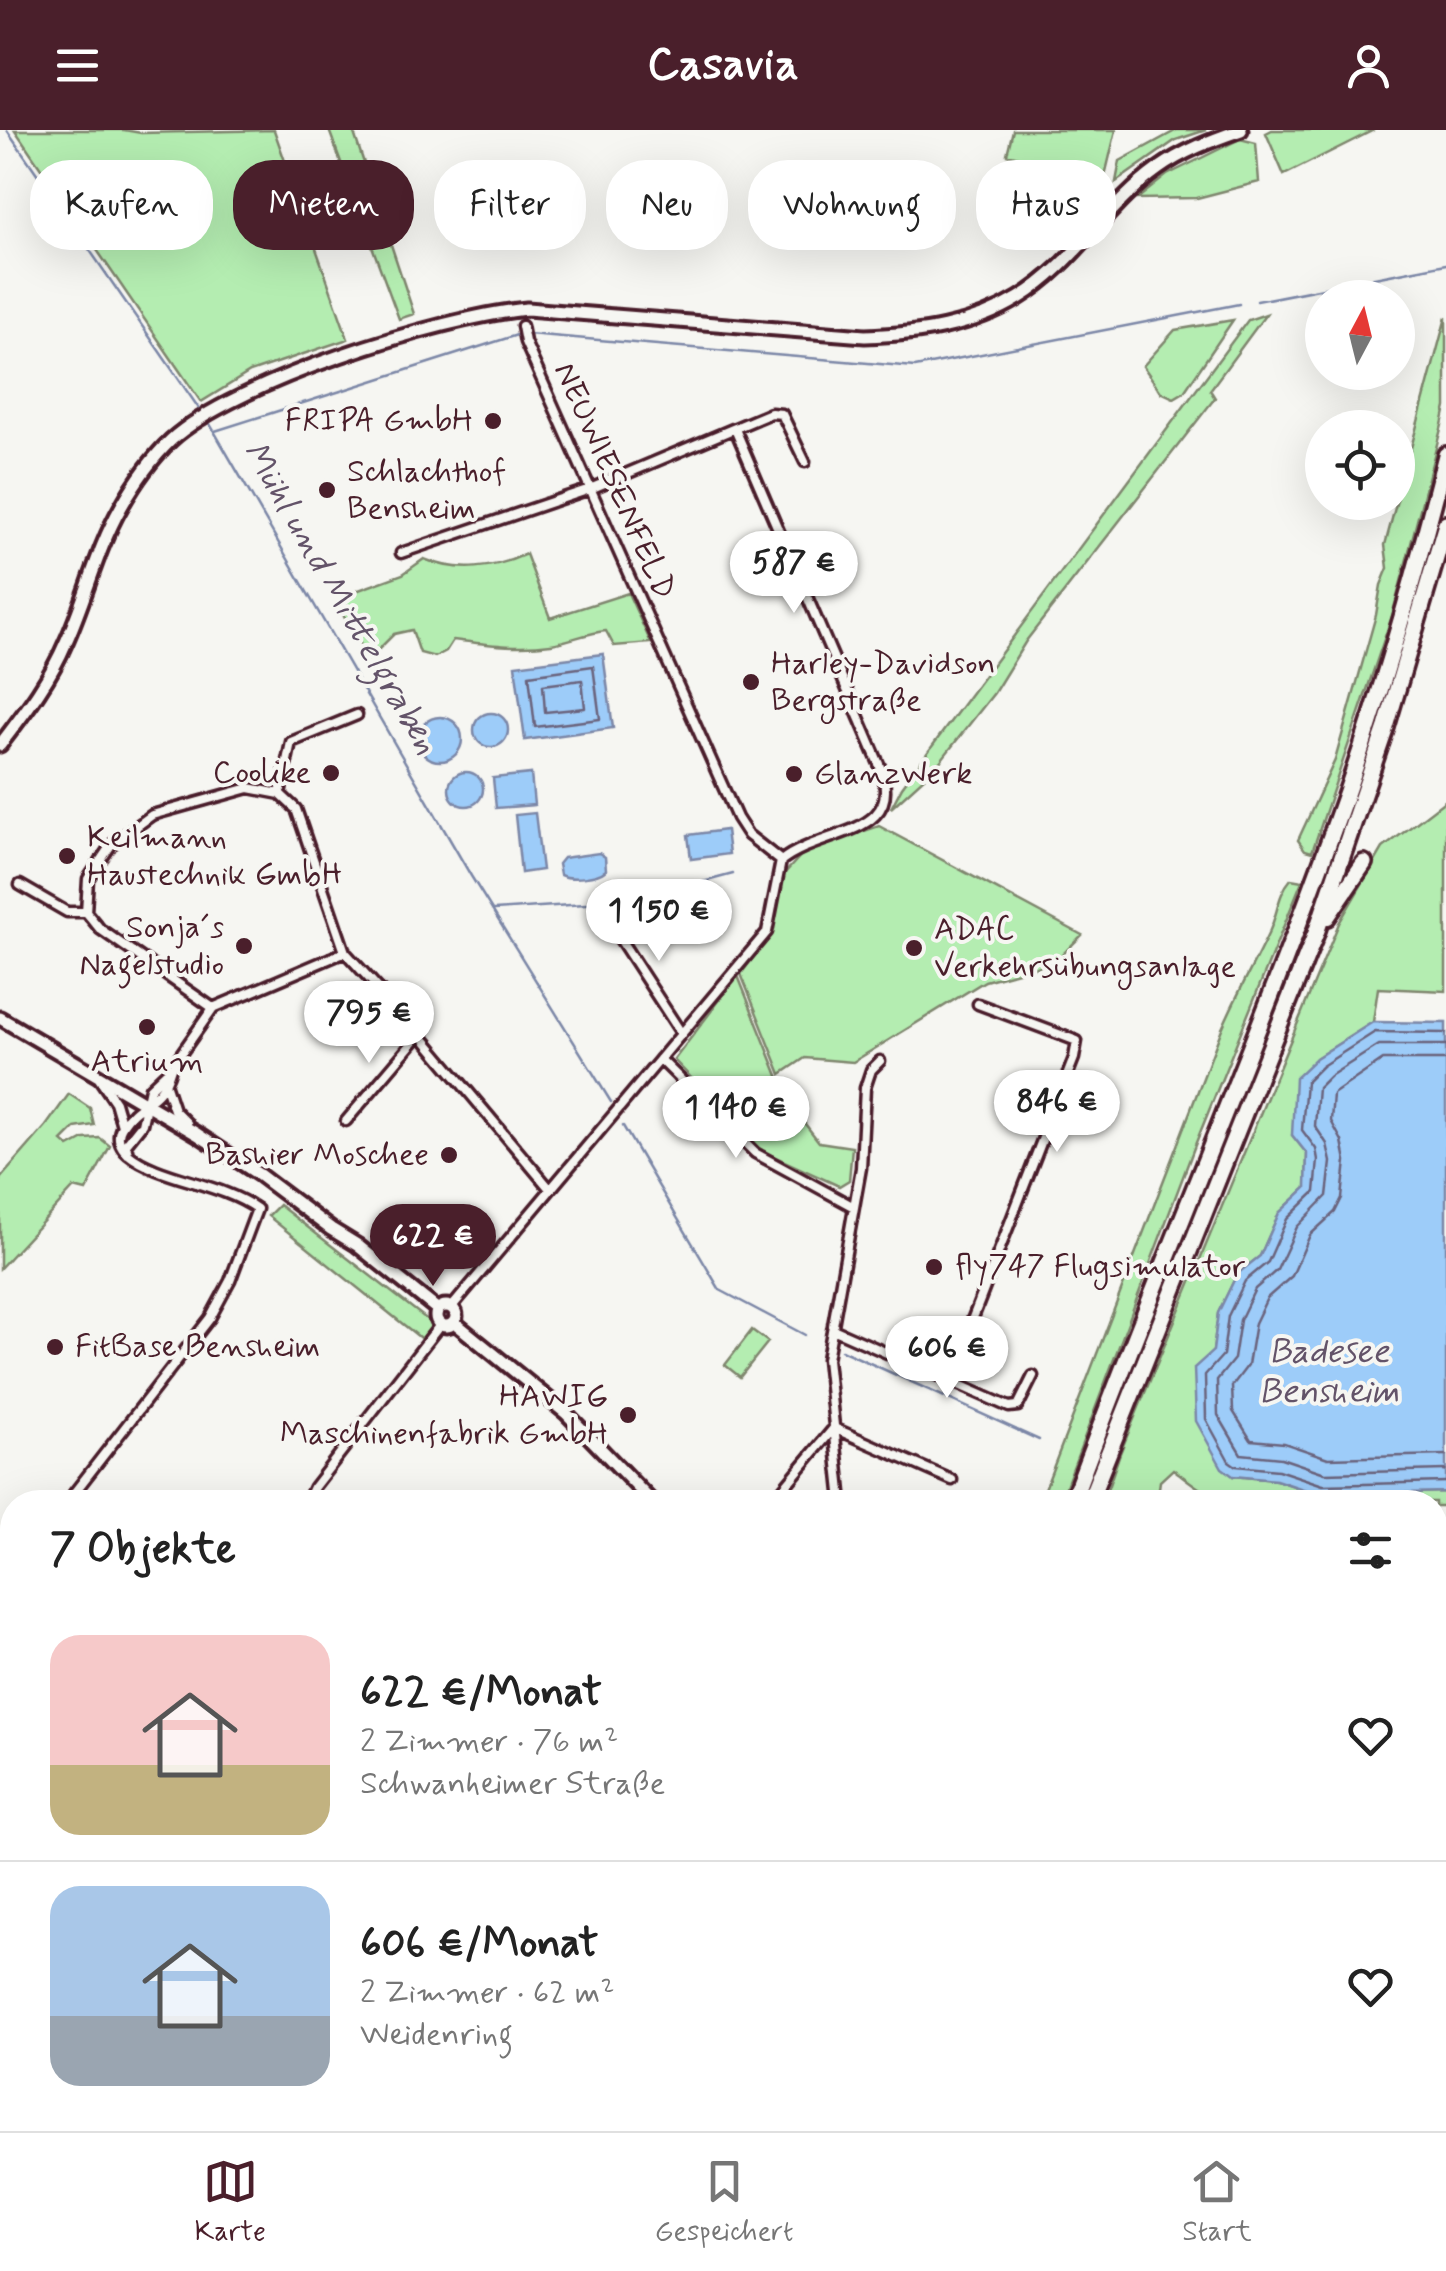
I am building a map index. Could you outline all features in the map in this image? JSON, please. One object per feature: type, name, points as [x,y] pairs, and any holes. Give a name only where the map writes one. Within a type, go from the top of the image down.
[{"type":"highway","points":[[1077,1490],[1336,823],[1402,618],[1446,455]]},
{"type":"highway","points":[[1095,1490],[1316,933],[1386,727],[1446,524]]},
{"type":"highway","points":[[1316,933],[1364,863]]},
{"type":"street","points":[[0,744],[33,701],[65,646],[119,510],[171,440],[214,410],[363,349],[498,312],[552,309],[865,336],[912,334],[951,326],[1019,298],[1073,256],[1156,170],[1196,147],[1241,130]]},
{"type":"street","name":"NEUWIESENFELD","points":[[522,326],[525,342],[737,818],[748,835],[781,861]]},
{"type":"street","points":[[401,554],[590,489],[771,413],[782,414],[805,462]]},
{"type":"street","points":[[0,1018],[196,1134],[357,1245],[444,1309],[456,1316],[454,1322],[446,1326],[436,1318],[444,1309],[550,1189],[767,932],[781,861],[808,844],[864,825],[882,808],[887,796],[879,764],[735,429]]},
{"type":"street","points":[[280,794],[291,742],[358,715]]},
{"type":"street","points":[[213,1008],[100,929],[86,912],[85,892],[96,862],[129,830],[152,815],[249,788],[280,794],[296,809],[345,952],[420,1034],[550,1189]]},
{"type":"street","points":[[20,885],[67,912],[86,912]]},
{"type":"street","points":[[605,916],[681,1032]]},
{"type":"street","points":[[128,1154],[126,1144],[142,1124],[150,1088],[171,1068],[213,1008],[345,952]]},
{"type":"street","points":[[948,1382],[1074,1058],[1077,1041],[978,1004]]},
{"type":"street","points":[[346,1122],[420,1034]]},
{"type":"street","points":[[660,1059],[755,1153],[854,1207]]},
{"type":"street","points":[[841,1490],[827,1359],[860,1168],[865,1088],[880,1061]]},
{"type":"street","points":[[122,1126],[160,1095],[171,1068]]},
{"type":"street","points":[[76,1490],[210,1318],[230,1281],[258,1209],[236,1196],[140,1162],[128,1154],[119,1142],[122,1126],[115,1102],[100,1080]]},
{"type":"street","points":[[166,1086],[174,1110],[196,1134]]},
{"type":"street","points":[[454,1322],[566,1413],[640,1490]]},
{"type":"street","points":[[313,1490],[440,1324]]},
{"type":"street","points":[[834,1330],[1014,1408],[1033,1376]]},
{"type":"street","points":[[834,1428],[952,1480]]},
{"type":"street","points":[[782,1490],[834,1428]]},
{"type":"green space","points":[[15,130],[274,130],[285,160],[233,160],[233,250],[316,250],[348,339],[250,372],[201,402],[97,250],[213,250],[213,160],[36,160]]},
{"type":"green space","points":[[329,130],[353,130],[363,160],[340,160]]},
{"type":"green space","points":[[1013,130],[1116,130],[1109,160],[1029,160],[1007,154]]},
{"type":"green space","points":[[1177,130],[1206,130],[1176,140],[1116,182],[1120,161]]},
{"type":"green space","points":[[1374,130],[1284,175],[1266,133]]},
{"type":"green space","points":[[1240,139],[1256,143],[1259,182],[1197,198],[1137,199],[1167,175]]},
{"type":"green space","points":[[373,250],[393,250],[414,314],[399,319]]},
{"type":"green space","points":[[1266,314],[1210,390],[1215,398],[1026,641],[994,693],[935,768],[891,808],[902,787],[1248,320]]},
{"type":"green space","points":[[1446,317],[1446,407],[1442,425],[1392,616],[1312,852],[1305,850],[1298,840],[1335,760],[1388,568],[1385,545],[1392,520],[1415,520],[1415,433]]},
{"type":"green space","points":[[1233,320],[1184,392],[1174,398],[1161,392],[1143,366],[1175,330]]},
{"type":"green space","points":[[526,554],[550,618],[628,593],[651,643],[614,646],[606,631],[539,645],[453,640],[446,651],[435,657],[420,653],[412,630],[394,634],[369,659],[343,615],[345,595],[403,574],[424,559],[449,566],[475,567]]},
{"type":"green space","points":[[1446,800],[1446,991],[1378,988],[1373,1022],[1316,1058],[1292,1135],[1307,1154],[1306,1188],[1279,1213],[1260,1256],[1237,1274],[1218,1313],[1213,1351],[1233,1476],[1276,1480],[1306,1490],[1202,1490],[1173,1469],[1160,1481],[1159,1490],[1107,1490],[1339,923],[1383,848]]},
{"type":"green space","name":"ADAC Verkehrsübungsanlage","points":[[879,826],[1082,935],[1055,962],[985,981],[853,1062],[805,1058],[781,1074],[741,974],[770,935],[784,874],[805,851]]},
{"type":"green space","points":[[1291,879],[1302,881],[1195,1145],[1065,1490],[1045,1490],[1221,1031],[1270,930]]},
{"type":"green space","points":[[738,976],[789,1103],[819,1142],[852,1147],[849,1180],[839,1186],[762,1151],[674,1060]]},
{"type":"green space","points":[[69,1094],[90,1108],[94,1125],[75,1128],[62,1141],[69,1147],[84,1139],[100,1138],[110,1146],[86,1191],[74,1188],[0,1268],[0,1179]]},
{"type":"green space","points":[[279,1205],[429,1321],[431,1327],[424,1341],[268,1216]]},
{"type":"green space","points":[[752,1330],[768,1342],[740,1377],[725,1365]]},
{"type":"water","points":[[603,654],[613,728],[525,740],[515,665]]},
{"type":"water","points":[[491,713],[503,718],[508,730],[503,742],[491,747],[479,742],[474,730],[479,718]]},
{"type":"water","points":[[440,717],[456,723],[462,739],[456,755],[440,761],[424,755],[418,739],[424,723]]},
{"type":"water","points":[[466,772],[478,777],[483,789],[478,801],[466,806],[454,801],[449,789],[454,777]]},
{"type":"water","points":[[531,774],[534,805],[496,808],[493,778]]},
{"type":"water","points":[[535,813],[542,870],[521,873],[515,815]]},
{"type":"water","points":[[726,830],[729,854],[691,859],[688,835]]},
{"type":"water","points":[[599,853],[605,857],[606,870],[602,873],[584,877],[560,875],[558,864],[563,858]]},
{"type":"water","name":"Badesee Bensheim","points":[[1373,1022],[1446,1023],[1446,1490],[1306,1490],[1276,1480],[1233,1476],[1222,1468],[1196,1421],[1194,1368],[1213,1351],[1218,1313],[1237,1274],[1260,1256],[1279,1213],[1306,1188],[1307,1154],[1292,1135],[1295,1078],[1316,1058]]},
{"type":"waterway","name":"Mühl und Mittelgraben","points":[[7,130],[202,413]]},
{"type":"waterway","points":[[1257,301],[1446,264]]},
{"type":"waterway","points":[[528,334],[915,367],[1239,304]]},
{"type":"waterway","points":[[215,431],[520,334]]},
{"type":"waterway","name":"Mühl und Mittelgraben","points":[[207,419],[471,876],[611,1102]]},
{"type":"waterway","points":[[494,910],[632,901],[733,874]]},
{"type":"waterway","name":"Mühl und Mittelgraben","points":[[623,1126],[720,1290],[805,1335]]},
{"type":"waterway","name":"Mühl und Mittelgraben","points":[[841,1350],[1039,1440]]},
{"type":"place","name":"FRIPA GmbH","points":[[493,421]]},
{"type":"place","name":"Schlachthof Bensheim","points":[[327,490]]},
{"type":"place","name":"Harley-Davidson Bergstraße","points":[[751,682]]},
{"type":"place","name":"Coolike","points":[[331,773]]},
{"type":"place","name":"GlanzWerk","points":[[794,774]]},
{"type":"place","name":"Keilmann Haustechnik GmbH","points":[[67,856]]},
{"type":"place","name":"Sonja´s Nagelstudio","points":[[244,946]]},
{"type":"place","name":"ADAC Verkehrsübungsanlage","points":[[914,948]]},
{"type":"place","name":"Atrium","points":[[147,1027]]},
{"type":"place","name":"Bashier Moschee","points":[[449,1155]]},
{"type":"place","name":"fly747 Flugsimulator","points":[[934,1267]]},
{"type":"place","name":"FitBase Bensheim","points":[[55,1347]]},
{"type":"place","name":"HAWIG Maschinenfabrik GmbH","points":[[628,1415]]}]
